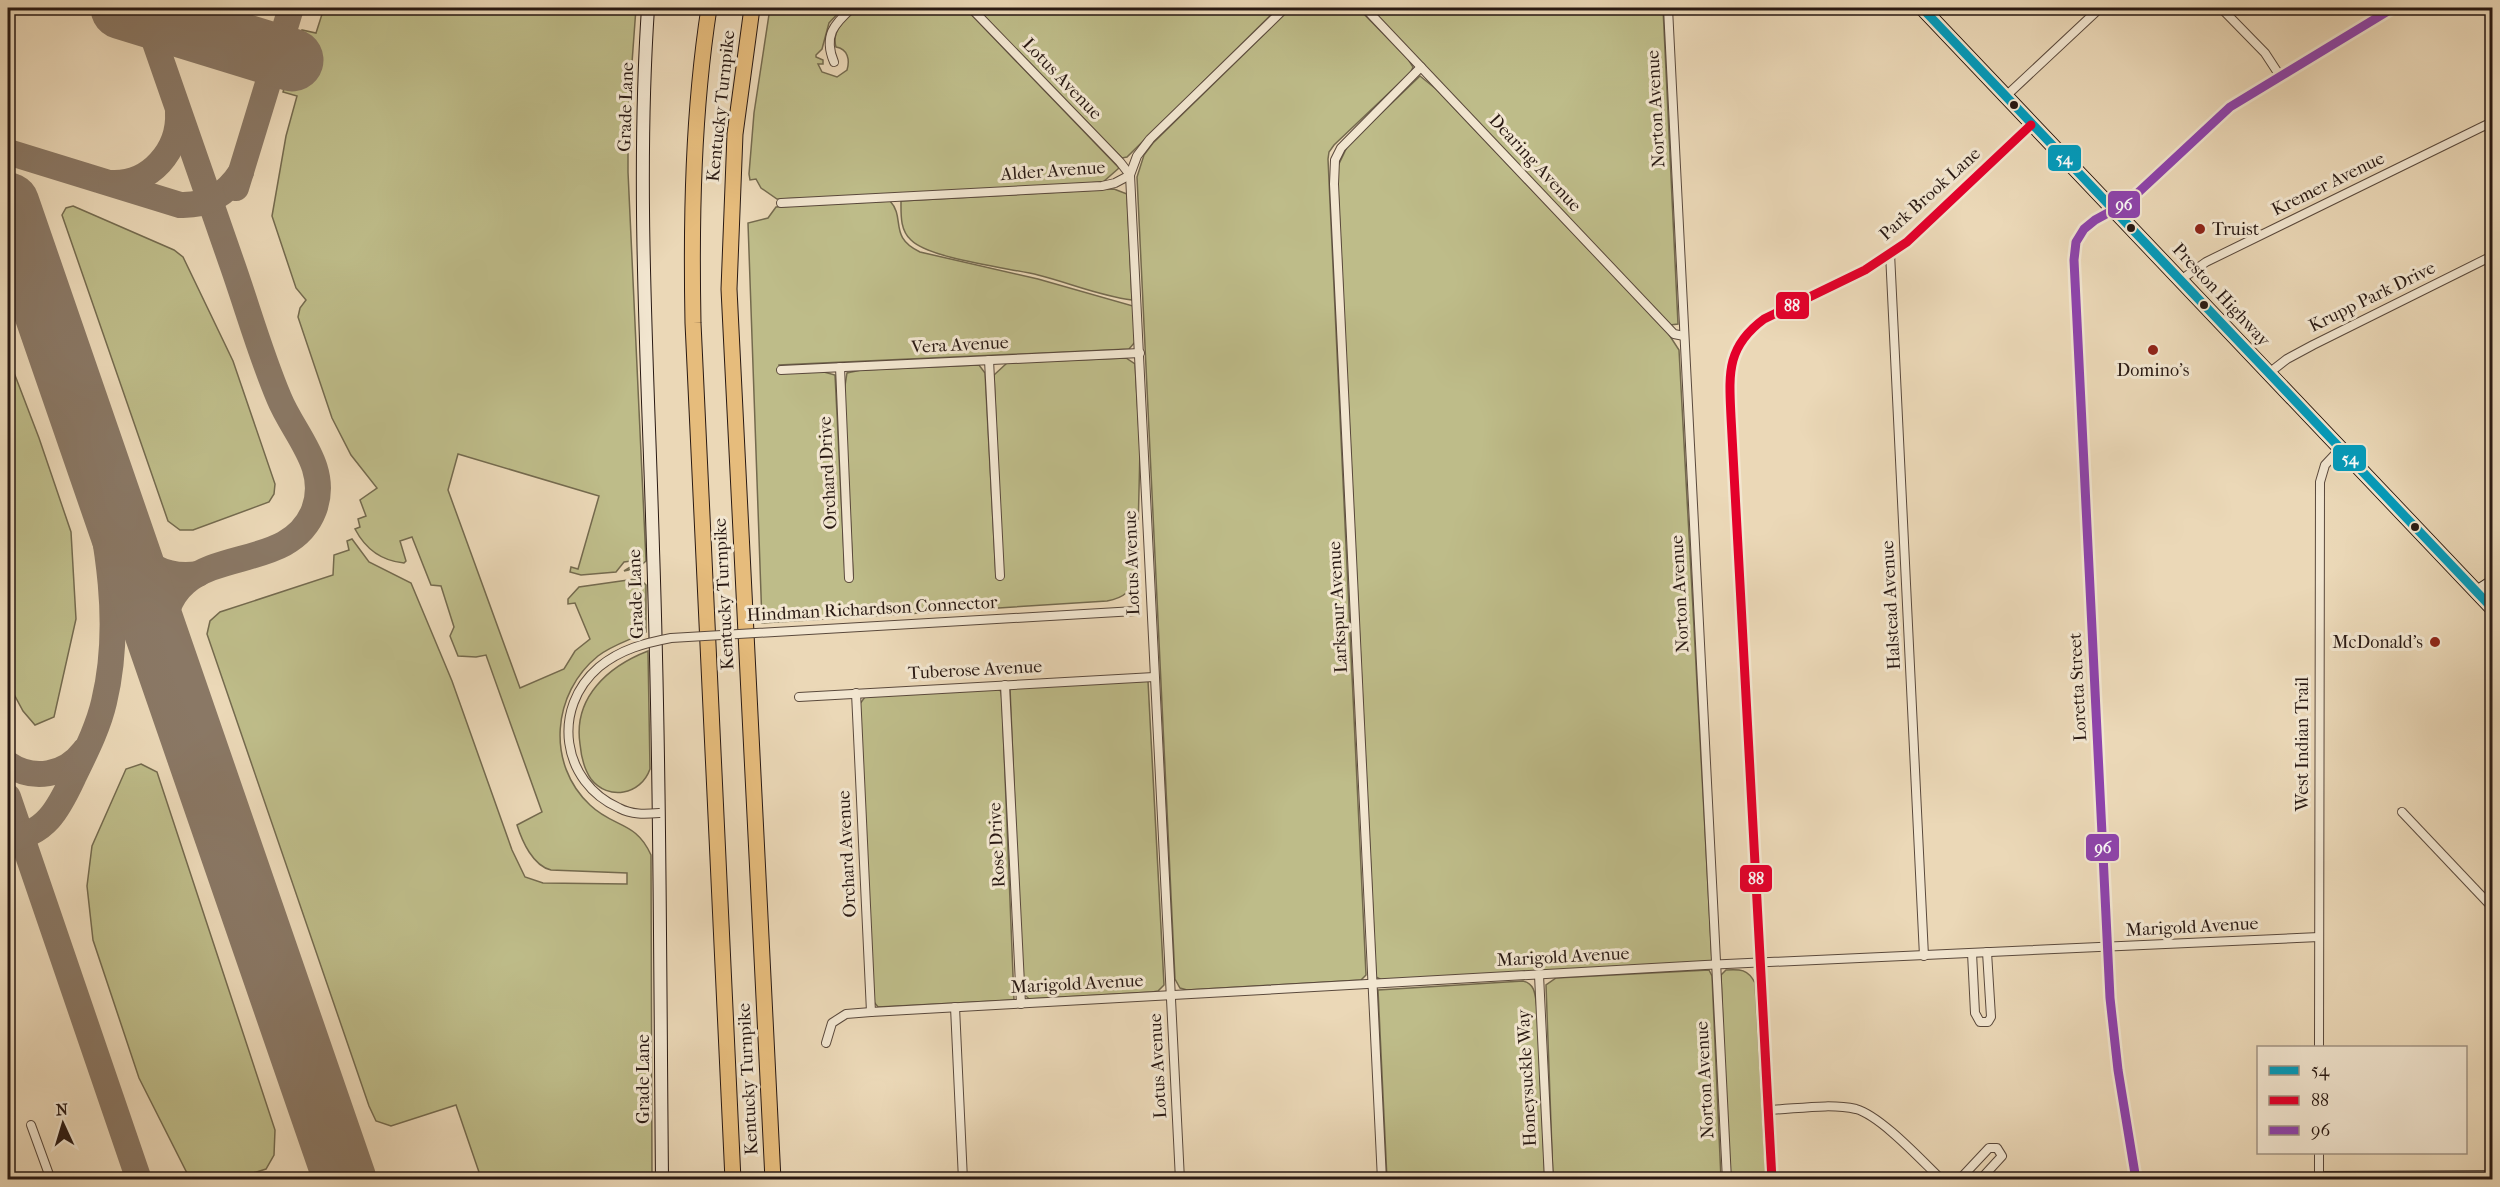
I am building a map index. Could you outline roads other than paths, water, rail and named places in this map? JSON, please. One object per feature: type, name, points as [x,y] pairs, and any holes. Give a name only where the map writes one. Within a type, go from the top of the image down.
[{"type":"highway","points":[[709,8],[702,51],[695,138],[691,239],[693,323],[734,1179]]},
{"type":"highway","name":"Kentucky Turnpike","points":[[752,8],[735,134],[729,290],[773,1179]]},
{"type":"main road","name":"Grade Lane","points":[[648,8],[642,143],[643,243],[660,813],[662,1179]]},
{"type":"main road","name":"Preston Highway","points":[[1922,8],[2493,608]]},
{"type":"main road","points":[[2477,592],[2493,582]]},
{"type":"street","points":[[834,62],[830,45],[832,30],[852,8]]},
{"type":"street","name":"Lotus Avenue","points":[[971,8],[1120,162],[1130,176],[1180,1179]]},
{"type":"street","name":"Alder Avenue","points":[[781,203],[1102,186],[1115,183],[1130,176],[1137,156],[1150,140],[1285,8]]},
{"type":"street","name":"Dearing Avenue","points":[[1365,8],[1674,334],[1684,336]]},
{"type":"street","name":"Norton Avenue","points":[[1668,8],[1726,1179]]},
{"type":"street","points":[[2006,96],[2100,8]]},
{"type":"street","points":[[2221,8],[2265,53],[2280,76]]},
{"type":"street","name":"Loretta Street","points":[[2136,1179],[2113,1035],[2107,947],[2074,260],[2076,242],[2080,233],[2095,220],[2128,202],[2230,106],[2393,8]]},
{"type":"street","name":"Larkspur Avenue","points":[[1382,1179],[1334,184],[1335,160],[1347,140],[1421,67]]},
{"type":"street","name":"Kremer Avenue","points":[[2182,279],[2206,262],[2493,122]]},
{"type":"street","name":"Park Brook Lane","points":[[1760,964],[1729,376],[1735,352],[1746,334],[1764,319],[1865,270],[1907,242],[2031,125]]},
{"type":"street","name":"Halstead Avenue","points":[[1890,253],[1924,956]]},
{"type":"street","name":"Krupp Park Drive","points":[[2269,373],[2287,359],[2313,345],[2493,256]]},
{"type":"street","name":"Vera Avenue","points":[[781,370],[1140,353]]},
{"type":"street","points":[[989,360],[1000,576]]},
{"type":"street","name":"Orchard Drive","points":[[840,368],[849,578]]},
{"type":"street","name":"West Indian Trail","points":[[2319,1046],[2320,482],[2325,465],[2341,448]]},
{"type":"street","name":"Hindman Richardson Connector","points":[[660,813],[637,814],[619,809],[597,796],[581,779],[572,758],[569,726],[576,698],[593,673],[622,652],[644,643],[671,638],[1150,610]]},
{"type":"street","name":"Tuberose Avenue","points":[[798,697],[1154,677]]},
{"type":"street","name":"Rose Drive","points":[[1005,685],[1021,1004]]},
{"type":"street","name":"Orchard Avenue","points":[[856,693],[871,1012]]},
{"type":"street","points":[[2402,812],[2493,907]]},
{"type":"street","name":"Marigold Avenue","points":[[826,1043],[832,1023],[846,1014],[871,1012],[1716,965],[2319,937]]},
{"type":"street","points":[[1972,953],[1975,1012],[1980,1022],[1988,1022],[1991,1017],[1987,952]]},
{"type":"street","points":[[1760,964],[1772,1179]]},
{"type":"street","name":"Honeysuckle Way","points":[[1539,975],[1549,1179]]},
{"type":"street","points":[[955,1007],[963,1179]]},
{"type":"street","points":[[1768,1110],[1837,1107],[1859,1110],[1873,1117],[1942,1179]]},
{"type":"street","points":[[31,1125],[51,1179]]},
{"type":"street","points":[[1959,1179],[1989,1148],[1997,1148],[2002,1156],[1980,1179]]},
{"type":"street","points":[[2319,1154],[2319,1178],[2493,1175]]},
{"type":"place","name":"Truist","points":[[2200,229]]},
{"type":"place","name":"Domino's","points":[[2153,350]]},
{"type":"place","name":"McDonald's","points":[[2435,642]]}]
